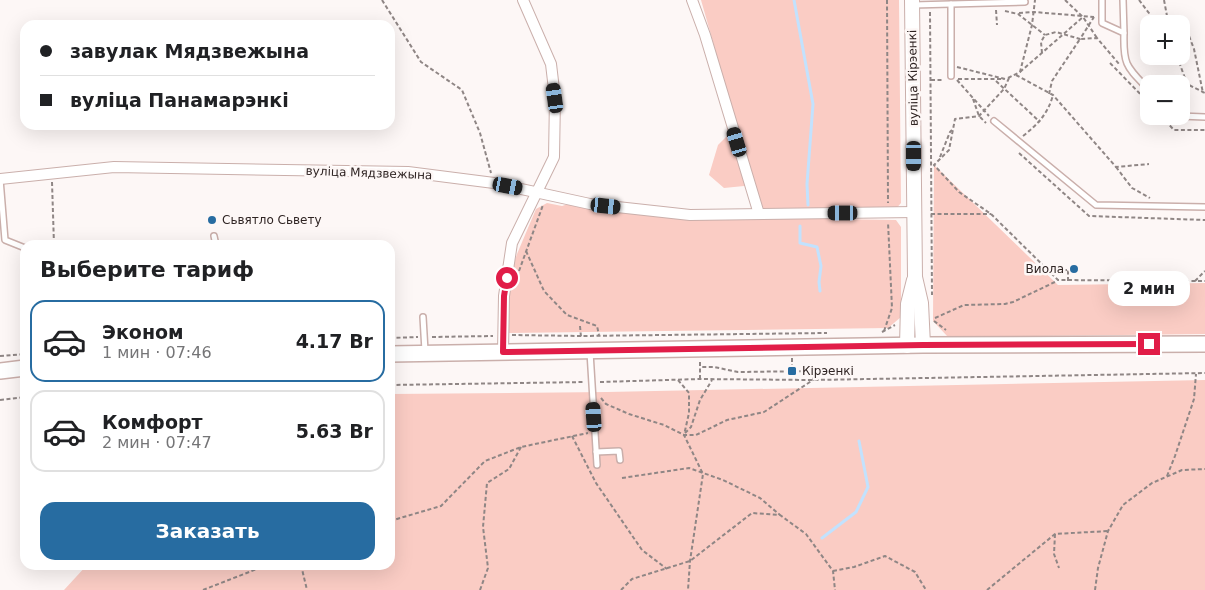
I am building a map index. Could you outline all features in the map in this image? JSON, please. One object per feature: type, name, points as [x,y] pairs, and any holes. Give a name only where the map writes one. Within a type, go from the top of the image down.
[{"type":"main road","points":[[395,354],[923,345],[1205,344]]},
{"type":"main road","points":[[0,371],[20,369]]},
{"type":"street","points":[[503,352],[504,296],[512,243],[542,193],[554,157],[555,98],[551,64],[523,0]]},
{"type":"street","points":[[692,0],[705,35],[759,214]]},
{"type":"street","name":"вуліца Кірэенкі","points":[[912,3],[915,277],[921,303],[923,345]]},
{"type":"street","name":"вуліца Мядзвежына","points":[[0,179],[114,167],[398,172],[494,183],[590,204],[690,215],[915,212]]},
{"type":"street","name":"вуліца Кірэенкі","points":[[907,346],[908,304],[915,277]]},
{"type":"lane","points":[[1102,0],[1102,22],[1124,34]]},
{"type":"lane","points":[[1123,0],[1125,61],[1128,69],[1140,81]]},
{"type":"lane","points":[[912,3],[930,5],[1025,2]]},
{"type":"lane","points":[[949,78],[952,4]]},
{"type":"lane","points":[[1190,116],[1205,117]]},
{"type":"lane","points":[[994,121],[1096,204],[1205,207]]},
{"type":"lane","points":[[0,179],[5,240],[20,246]]},
{"type":"lane","points":[[214,236],[215,240]]},
{"type":"lane","points":[[423,317],[425,354]]},
{"type":"lane","points":[[590,352],[597,465]]},
{"type":"lane","points":[[596,452],[619,451],[620,460]]},
{"type":"path","points":[[382,0],[395,20]]},
{"type":"path","points":[[883,332],[892,308],[888,212],[887,0]]},
{"type":"path","points":[[1020,72],[1032,25],[1034,0]]},
{"type":"path","points":[[1065,0],[1082,17],[1120,65]]},
{"type":"path","points":[[1139,0],[1150,15]]},
{"type":"path","points":[[1164,0],[1167,15]]},
{"type":"path","points":[[930,5],[933,165],[931,214],[932,300]]},
{"type":"path","points":[[989,10],[1018,14],[1034,12],[1094,17]]},
{"type":"path","points":[[996,10],[997,25]]},
{"type":"path","points":[[1018,14],[1045,35]]},
{"type":"path","points":[[994,121],[956,79],[995,81],[1016,75],[1082,17]]},
{"type":"path","points":[[1094,17],[1097,22]]},
{"type":"path","points":[[1050,94],[1052,81],[1094,17]]},
{"type":"path","points":[[395,20],[422,62],[462,90],[480,132],[494,183]]},
{"type":"path","points":[[1042,53],[1041,42],[1045,35],[1052,32],[1080,39],[1097,38]]},
{"type":"path","points":[[1190,39],[1204,93]]},
{"type":"path","points":[[1120,57],[1120,72]]},
{"type":"path","points":[[1110,63],[1140,93]]},
{"type":"path","points":[[1180,65],[1187,84],[1204,93]]},
{"type":"path","points":[[957,67],[1007,79]]},
{"type":"path","points":[[1016,75],[1053,95],[1132,188],[1165,206]]},
{"type":"path","points":[[931,80],[949,78]]},
{"type":"path","points":[[933,165],[949,150],[955,118],[979,116],[1004,89],[1007,79]]},
{"type":"path","points":[[995,81],[1040,122]]},
{"type":"path","points":[[1017,141],[1040,122],[1050,106],[1053,95]]},
{"type":"path","points":[[973,99],[979,116]]},
{"type":"path","points":[[1169,125],[1174,130],[1205,130]]},
{"type":"path","points":[[940,159],[952,130]]},
{"type":"path","points":[[1116,167],[1149,164]]},
{"type":"path","points":[[933,165],[959,192],[991,214],[1058,280]]},
{"type":"path","points":[[52,175],[54,240]]},
{"type":"path","points":[[517,276],[542,193]]},
{"type":"path","points":[[931,214],[991,214]]},
{"type":"path","points":[[526,251],[544,290],[566,315],[597,326],[600,336]]},
{"type":"path","points":[[1068,270],[1068,281]]},
{"type":"path","points":[[1049,271],[1074,270]]},
{"type":"path","points":[[1195,281],[1205,271]]},
{"type":"path","points":[[946,330],[932,319],[964,305],[1005,304],[1013,302],[1058,280],[1205,281]]},
{"type":"path","points":[[873,332],[883,332],[900,321]]},
{"type":"path","points":[[395,338],[521,334],[600,336],[835,333]]},
{"type":"path","points":[[0,356],[20,354]]},
{"type":"path","points":[[700,367],[714,367],[738,372],[813,371],[813,380]]},
{"type":"path","points":[[395,385],[677,379],[813,380],[1205,373]]},
{"type":"path","points":[[1166,477],[1194,400],[1196,374]]},
{"type":"path","points":[[677,379],[689,393],[689,413],[684,435],[703,474],[690,562],[688,590]]},
{"type":"path","points":[[684,435],[690,426],[700,400],[713,379]]},
{"type":"path","points":[[592,390],[606,404],[629,414],[664,425],[684,435],[696,435],[727,420],[764,412],[813,380]]},
{"type":"path","points":[[0,400],[20,398]]},
{"type":"path","points":[[395,519],[441,506],[485,461],[521,447],[595,431]]},
{"type":"path","points":[[572,436],[596,483],[642,550],[667,569]]},
{"type":"path","points":[[480,590],[488,568],[483,528],[487,483],[510,469],[521,447]]},
{"type":"path","points":[[622,478],[689,468],[723,480],[760,498],[806,534],[833,571],[835,590]]},
{"type":"path","points":[[1094,590],[1108,531],[1123,505],[1152,484],[1166,477],[1182,470],[1205,469]]},
{"type":"path","points":[[621,590],[632,579],[690,562],[752,513],[780,515]]},
{"type":"path","points":[[987,590],[1054,534],[1108,531]]},
{"type":"path","points":[[1054,534],[1054,554],[1059,568]]},
{"type":"path","points":[[833,571],[854,567],[884,556],[915,572],[926,590]]},
{"type":"path","points":[[203,590],[254,570]]},
{"type":"path","points":[[302,570],[307,590]]},
{"type":"shaded area","points":[[701,0],[899,0],[901,203],[895,210],[762,210],[754,185],[724,188],[709,175],[718,145],[737,126]]},
{"type":"shaded area","points":[[934,165],[1058,285],[1205,283],[1205,334],[948,337],[933,321]]},
{"type":"shaded area","points":[[547,203],[562,206],[571,203],[691,217],[896,220],[901,227],[901,317],[888,328],[507,333],[509,279],[517,254],[536,209]]},
{"type":"shaded area","points":[[1205,380],[1205,590],[64,590],[82,570],[395,570],[395,394],[607,392]]},
{"type":"waterway","points":[[794,0],[813,104],[807,184],[808,205]]},
{"type":"waterway","points":[[800,226],[800,243],[817,247],[821,266],[820,291]]},
{"type":"waterway","points":[[822,538],[856,512],[868,487],[859,441]]},
{"type":"place","name":"Сьвятло Сьвету","points":[[212,220]]},
{"type":"place","name":"Виола","points":[[1074,269]]},
{"type":"place","name":"Кірэенкі","points":[[792,371]]},
{"type":"route","points":[[507,278],[504,296],[503,352],[923,345],[1149,344]]}]
